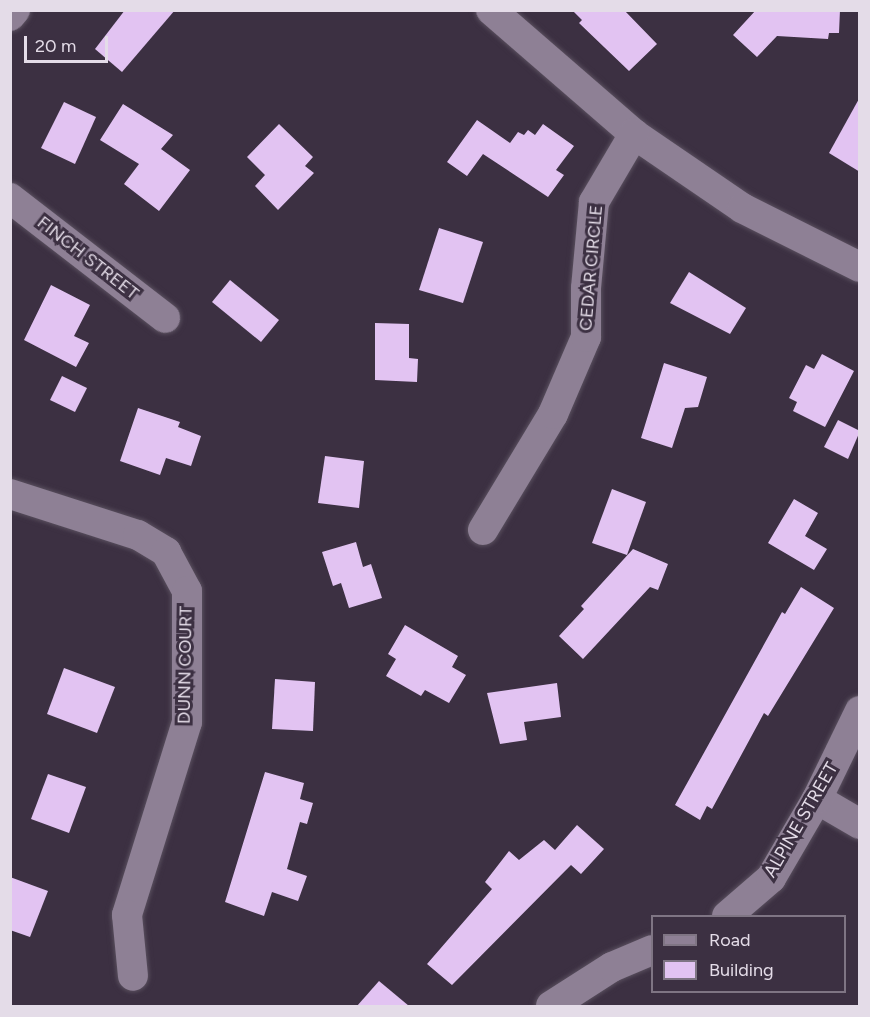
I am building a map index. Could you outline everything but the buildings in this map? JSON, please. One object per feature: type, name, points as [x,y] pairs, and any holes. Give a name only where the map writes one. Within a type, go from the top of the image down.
[{"type":"street","points":[[10,16],[15,10]]},
{"type":"street","points":[[491,10],[634,134],[742,208],[860,267]]},
{"type":"street","name":"CEDAR CIRCLE","points":[[483,530],[553,414],[586,337],[586,288],[594,202],[634,134]]},
{"type":"street","name":"FINCH STREET","points":[[10,198],[165,318]]},
{"type":"street","name":"DUNN COURT","points":[[10,494],[138,535],[166,552],[187,591],[187,722],[127,915],[133,976]]},
{"type":"street","name":"ALPINE STREET","points":[[728,915],[771,878],[817,799],[860,711]]},
{"type":"street","points":[[817,799],[860,824]]},
{"type":"street","points":[[551,1006],[612,967],[651,950]]}]
